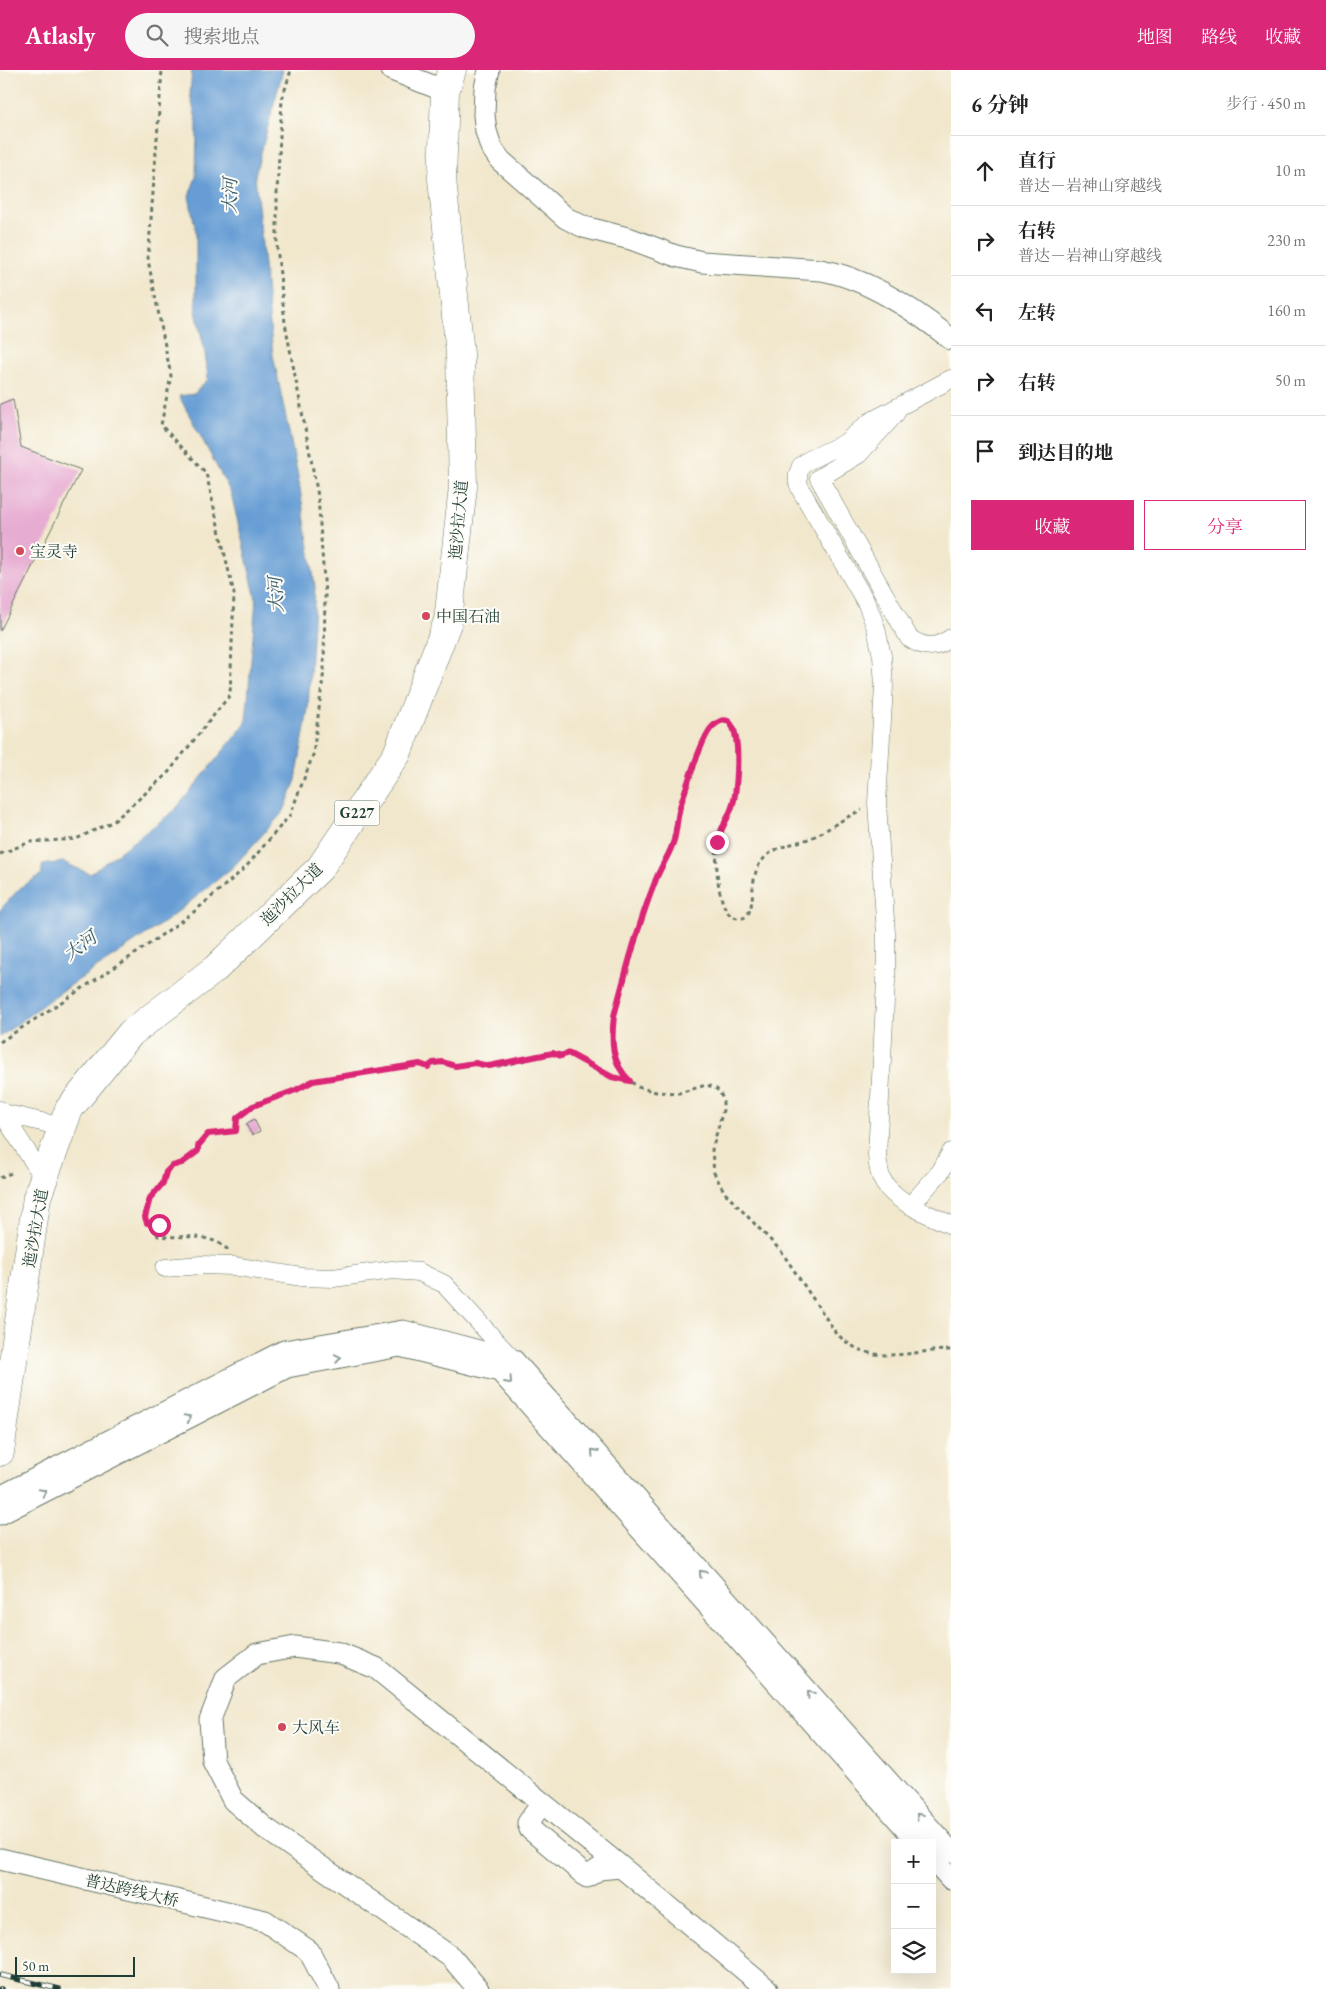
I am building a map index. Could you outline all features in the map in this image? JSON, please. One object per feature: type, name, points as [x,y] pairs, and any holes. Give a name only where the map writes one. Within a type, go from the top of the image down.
[{"type":"highway","name":"迤沙拉大道","points":[[0,1452],[37,1197],[69,1109],[131,1033],[215,969],[320,868],[397,754],[448,621],[462,487],[460,354],[442,179],[448,80]]},
{"type":"street","points":[[489,70],[484,114],[486,131],[491,147],[500,160],[566,218],[584,227],[631,239],[676,256],[702,262],[821,270],[838,273],[856,279],[904,306],[951,339]]},
{"type":"street","points":[[394,71],[448,80]]},
{"type":"street","points":[[951,380],[870,422],[845,443],[809,460],[801,466],[798,474],[798,483],[802,492],[867,604],[876,628],[882,656],[884,686],[877,803],[886,934],[886,981],[877,1156],[879,1170],[883,1181],[890,1190],[911,1205],[951,1225]]},
{"type":"street","points":[[904,404],[859,454],[819,478],[909,638],[919,645],[930,647],[942,644],[951,638]]},
{"type":"street","points":[[1,1112],[62,1127]]},
{"type":"street","points":[[1,1112],[44,1178]]},
{"type":"street","points":[[911,1205],[941,1170],[951,1152]]},
{"type":"street","points":[[165,1268],[201,1264],[233,1266],[302,1277],[333,1278],[392,1270],[419,1272],[444,1284],[951,1852]]},
{"type":"street","points":[[0,1497],[284,1351],[403,1331],[513,1360]]},
{"type":"street","points":[[0,1514],[287,1367],[400,1346],[500,1371],[914,1839]]},
{"type":"street","points":[[478,1989],[451,1957],[265,1828],[233,1800],[213,1761],[210,1720],[226,1678],[257,1654],[295,1647],[339,1653],[376,1668],[767,1989]]},
{"type":"street","points":[[542,1803],[528,1823],[530,1829],[587,1877],[600,1869],[623,1869],[782,1989]]},
{"type":"street","name":"普达跨线大桥","points":[[0,1859],[265,1921],[309,1951],[329,1989]]},
{"type":"street","points":[[936,1862],[951,1879]]},
{"type":"path","points":[[0,854],[30,842],[76,839],[114,821],[167,774],[230,695],[234,594],[206,474],[161,424],[172,376],[148,260],[162,70]]},
{"type":"path","points":[[0,1042],[138,952],[195,911],[245,868],[290,815],[313,755],[324,670],[325,594],[318,496],[285,323],[277,246],[277,192],[282,99],[291,70]]},
{"type":"path","points":[[877,803],[847,816],[815,836],[769,853],[760,862],[755,874],[753,903],[750,912],[745,917],[733,917],[727,913],[720,897],[717,842],[735,798],[737,737],[735,728],[727,720],[710,728],[680,807],[671,849],[655,880],[614,1016],[612,1034],[616,1064],[622,1074],[638,1087],[656,1092],[679,1093],[706,1085],[714,1087],[720,1092],[723,1110],[712,1150],[714,1173],[719,1183],[725,1193],[781,1251],[836,1333],[846,1343],[864,1352],[884,1356],[951,1350]]},
{"type":"path","points":[[233,1266],[234,1258],[232,1253],[222,1243],[212,1238],[200,1236],[158,1236],[156,1231],[159,1224],[147,1223],[145,1217],[150,1198],[163,1183],[166,1172],[172,1166],[182,1163],[198,1151],[198,1146],[208,1134],[236,1131],[237,1118],[253,1106],[278,1098],[284,1093],[296,1090],[323,1078],[350,1076],[420,1064],[428,1067],[433,1063],[443,1062],[455,1066],[475,1063],[489,1066],[553,1053],[561,1056],[568,1053],[612,1077],[630,1081]]},
{"type":"path","points":[[0,1178],[11,1173]]},
{"type":"water","name":"大河","points":[[192,70],[283,70],[255,175],[273,355],[298,476],[315,586],[308,709],[296,780],[284,811],[233,867],[170,918],[49,1000],[0,1037],[0,910],[20,888],[42,874],[42,865],[63,862],[90,874],[174,811],[246,723],[256,599],[231,493],[179,396],[194,394],[208,379],[205,352],[196,311],[196,232],[189,196],[196,177],[197,123],[190,94]]},
{"type":"building","name":"宝灵寺","points":[[13,399],[21,447],[81,470],[0,631],[0,404]]},
{"type":"building","points":[[254,1119],[260,1131],[252,1135],[246,1124]]},
{"type":"railway","points":[[0,1975],[59,1989]]},
{"type":"place","name":"宝灵寺","points":[[20,551]]},
{"type":"place","name":"中国石油","points":[[426,616]]},
{"type":"place","name":"大风车","points":[[282,1727]]},
{"type":"route","points":[[159,1225],[147,1223],[145,1220],[146,1210],[150,1198],[163,1183],[166,1172],[172,1166],[182,1163],[198,1151],[198,1146],[208,1134],[236,1131],[237,1118],[253,1106],[278,1098],[284,1093],[296,1090],[313,1081],[420,1064],[428,1067],[433,1063],[443,1062],[455,1066],[475,1063],[489,1066],[553,1053],[561,1056],[568,1053],[594,1069],[612,1077],[630,1081],[622,1074],[616,1064],[612,1034],[614,1016],[647,904],[655,880],[675,838],[680,807],[706,735],[710,728],[727,720],[735,728],[737,737],[736,787],[735,798],[729,816],[720,831],[717,842]]}]
